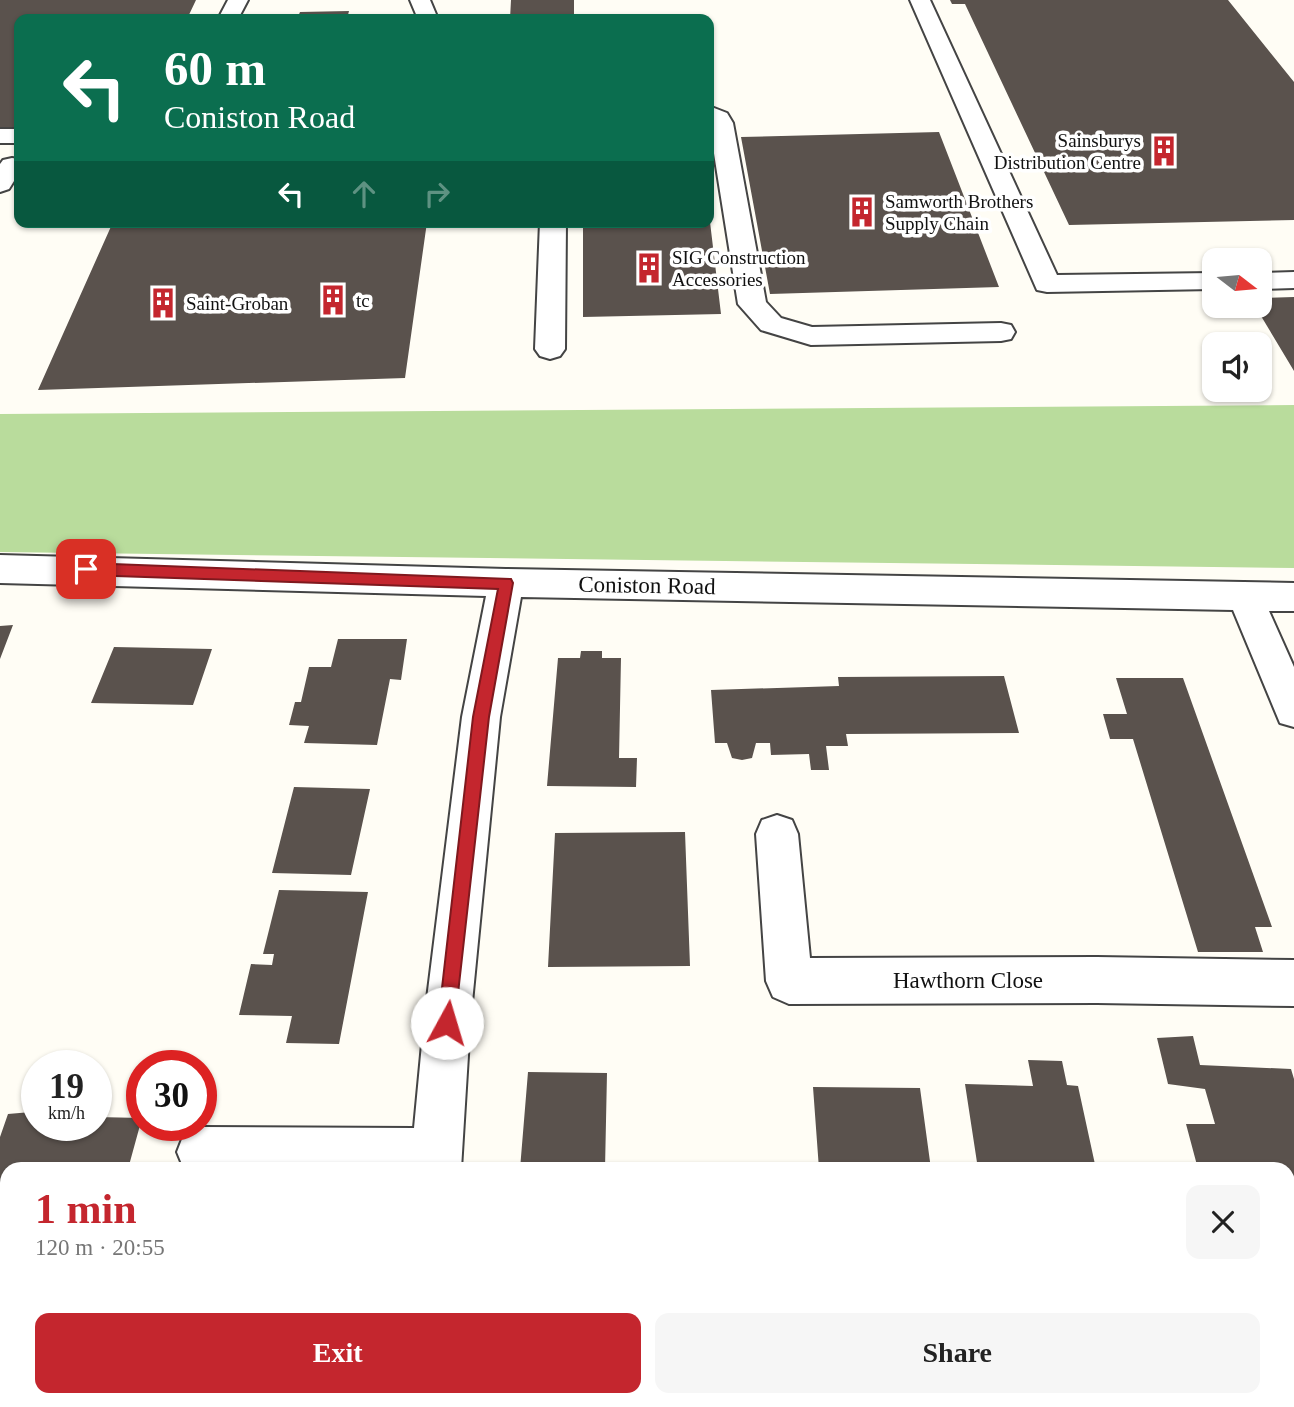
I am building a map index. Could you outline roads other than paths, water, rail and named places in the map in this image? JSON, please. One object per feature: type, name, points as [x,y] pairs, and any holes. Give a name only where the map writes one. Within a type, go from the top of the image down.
[{"type":"street","points":[[920,0],[1048,284],[1202,281]]},
{"type":"street","points":[[714,116],[721,123],[752,304],[771,324],[811,336],[1001,332]]},
{"type":"street","points":[[550,349],[553,228]]},
{"type":"street","points":[[1272,281],[1294,280]]},
{"type":"street","name":"Coniston Road","points":[[0,569],[86,569],[506,583],[1294,597]]},
{"type":"street","points":[[202,1152],[437,1161],[447,1023],[481,717],[506,583]]},
{"type":"street","points":[[1245,597],[1294,711]]},
{"type":"street","name":"Hawthorn Close","points":[[777,834],[789,981],[1097,980],[1294,983]]},
{"type":"place","name":"Sainsburys Distribution Centre","points":[[1164,151]]},
{"type":"place","name":"Samworth Brothers Supply Chain","points":[[862,212]]},
{"type":"place","name":"SIG Construction Accessories","points":[[649,268]]},
{"type":"place","name":"tc","points":[[333,300]]},
{"type":"place","name":"Saint-Groban","points":[[163,303]]}]
